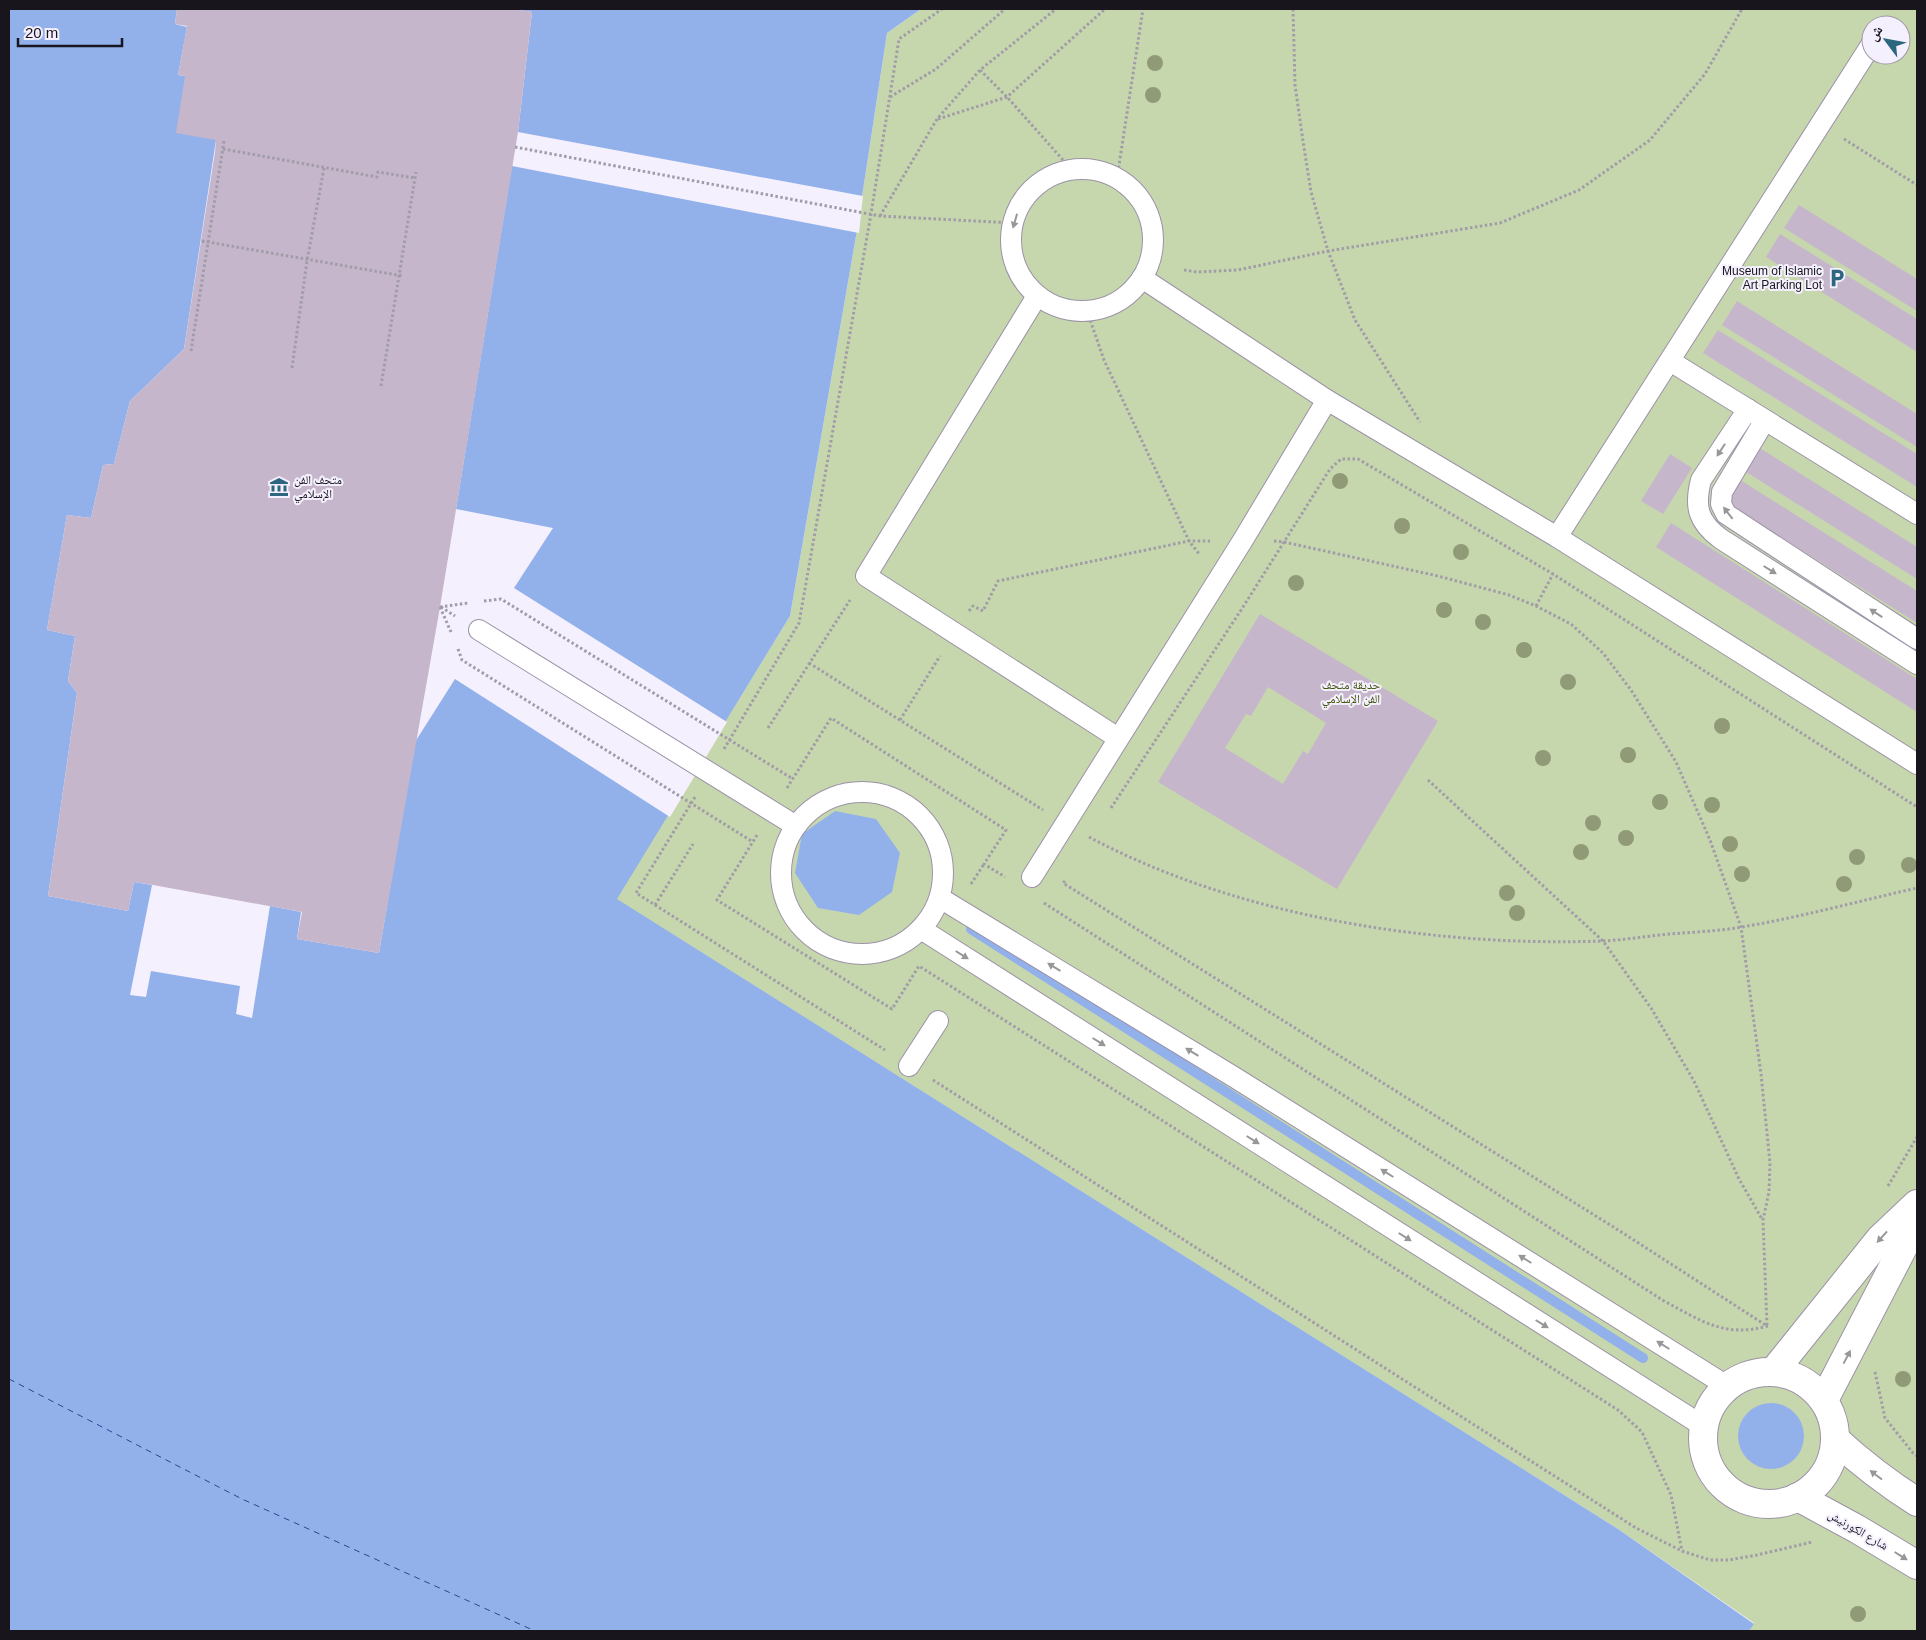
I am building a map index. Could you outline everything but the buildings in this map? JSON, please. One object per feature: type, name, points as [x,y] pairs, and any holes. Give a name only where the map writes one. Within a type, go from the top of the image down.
[{"type":"street","points":[[1774,1371],[1880,1239],[1917,1204]]},
{"type":"street","points":[[1824,1400],[1908,1238],[1917,1213]]},
{"type":"street","points":[[1774,1371],[1793,1376],[1810,1386],[1824,1400],[1832,1418],[1835,1439],[1832,1456],[1825,1473],[1813,1487],[1798,1497],[1778,1504],[1764,1504],[1738,1497],[1721,1484],[1709,1467],[1703,1447],[1703,1426],[1708,1411],[1716,1397],[1727,1386],[1742,1377],[1757,1372],[1774,1371]]},
{"type":"street","points":[[1835,1439],[1884,1481],[1917,1502]]},
{"type":"street","name":"شارع الكورنيش","points":[[1798,1497],[1858,1529],[1917,1565]]},
{"type":"lane","points":[[1557,537],[1861,61]]},
{"type":"lane","points":[[1087,169],[1117,178],[1132,189],[1143,204],[1150,220],[1153,239],[1151,257],[1142,278],[1132,292],[1104,308],[1087,311],[1069,310],[1052,305],[1037,296],[1017,270],[1012,255],[1011,239],[1013,222],[1019,207],[1028,193],[1040,182],[1055,174],[1087,169]]},
{"type":"lane","points":[[1142,278],[1327,400],[1557,537],[1917,764]]},
{"type":"lane","points":[[1037,296],[866,576],[1118,738]]},
{"type":"lane","points":[[1670,361],[1917,514]]},
{"type":"lane","points":[[1032,876],[1219,579],[1327,400]]},
{"type":"lane","points":[[1748,409],[1701,480],[1698,493],[1698,507],[1702,520],[1710,531],[1721,539],[1917,664]]},
{"type":"lane","points":[[1765,420],[1722,492],[1721,504],[1726,514],[1917,640]]},
{"type":"lane","points":[[479,630],[796,826]]},
{"type":"lane","points":[[854,792],[880,793],[905,803],[926,821],[939,844],[944,871],[940,898],[932,914],[921,929],[896,947],[882,952],[851,954],[828,946],[807,933],[792,914],[783,891],[782,867],[787,843],[796,826],[812,809],[832,797],[854,792]]},
{"type":"lane","points":[[940,898],[1234,1077],[1727,1386]]},
{"type":"lane","points":[[921,929],[1703,1426]]},
{"type":"lane","points":[[909,1066],[938,1021]]},
{"type":"path","points":[[909,1066],[636,893],[799,622],[871,214],[899,39],[942,9]]},
{"type":"path","points":[[890,98],[936,69],[1005,9]]},
{"type":"path","points":[[880,216],[937,120],[980,70],[1056,9]]},
{"type":"path","points":[[937,120],[1007,96],[1105,9]]},
{"type":"path","points":[[1117,178],[1142,9]]},
{"type":"path","points":[[1293,9],[1296,85],[1303,141],[1311,192],[1328,251],[1355,320],[1394,379],[1421,425]]},
{"type":"path","points":[[1151,257],[1173,268],[1197,272],[1238,270],[1328,251],[1500,223],[1579,190],[1650,140],[1706,74],[1742,9]]},
{"type":"path","points":[[980,70],[1007,96],[1071,170]]},
{"type":"path","points":[[1820,124],[1917,185]]},
{"type":"path","points":[[192,351],[224,141]]},
{"type":"path","points":[[515,147],[880,216],[1013,222]]},
{"type":"path","points":[[223,149],[377,177],[378,172],[415,178]]},
{"type":"path","points":[[292,368],[307,260],[324,168]]},
{"type":"path","points":[[381,386],[416,172]]},
{"type":"path","points":[[202,241],[403,276]]},
{"type":"path","points":[[1087,311],[1104,360],[1189,541],[1243,607]]},
{"type":"path","points":[[1108,814],[1243,607],[1330,469],[1341,459],[1358,459],[1553,574],[1917,807]]},
{"type":"path","points":[[900,720],[973,606],[983,611],[998,581],[1189,541],[1243,540],[1284,542],[1438,576],[1509,595],[1571,624],[1603,653],[1631,690],[1676,762],[1710,840],[1741,927],[1761,1074],[1770,1163],[1769,1192],[1763,1220],[1767,1327]]},
{"type":"path","points":[[1536,606],[1553,574]]},
{"type":"path","points":[[768,728],[866,576]]},
{"type":"path","points":[[501,599],[793,779]]},
{"type":"path","points":[[462,660],[752,842]]},
{"type":"path","points":[[809,663],[1065,824],[1092,838],[1139,861],[1207,887],[1305,914],[1388,930],[1495,940],[1603,941],[1741,927],[1917,888]]},
{"type":"path","points":[[1009,880],[984,864],[1006,830],[831,718],[717,900],[892,1009],[919,966],[1618,1410],[1642,1432],[1671,1495],[1682,1552]]},
{"type":"path","points":[[1428,780],[1603,941],[1651,1008],[1694,1080],[1739,1179],[1763,1220]]},
{"type":"path","points":[[1087,846],[1097,830]]},
{"type":"path","points":[[655,905],[693,844]]},
{"type":"path","points":[[1068,876],[1063,883],[1623,1233],[1767,1327]]},
{"type":"path","points":[[1042,901],[1664,1301],[1709,1325],[1723,1330],[1767,1327],[1774,1323]]},
{"type":"path","points":[[926,1076],[1636,1528],[1682,1552],[1710,1560],[1729,1560],[1757,1556],[1810,1542],[1819,1543]]},
{"type":"path","points":[[1887,1187],[1917,1137]]},
{"type":"path","points":[[1874,1366],[1886,1418],[1917,1456]]},
{"type":"green space","name":"حديقة متحف الفن الإسلامي","points":[[921,9],[1917,9],[1917,1631],[1749,1631],[1754,1623],[1618,1529],[616,899],[790,616],[856,236],[887,33]]},
{"type":"water","points":[[9,9],[921,9],[887,33],[856,236],[790,616],[617,899],[1618,1529],[1754,1624],[1749,1631],[9,1631]]},
{"type":"water","points":[[835,811],[876,819],[900,853],[892,892],[859,915],[818,908],[795,873],[802,834]]},
{"type":"water","points":[[1765,1403],[1777,1403],[1795,1412],[1802,1423],[1804,1436],[1802,1449],[1795,1460],[1784,1467],[1765,1469],[1752,1464],[1743,1455],[1738,1442],[1738,1430],[1743,1417],[1752,1408]]},
{"type":"pier","name":"متحف الفن الإسلامي","points":[[177,9],[513,9],[532,12],[518,132],[863,196],[859,233],[512,166],[456,509],[553,528],[514,588],[727,722],[670,817],[455,679],[415,742],[379,953],[297,939],[301,912],[270,906],[252,1018],[236,1014],[240,986],[151,971],[146,997],[130,995],[152,885],[134,882],[128,911],[48,896],[77,693],[68,681],[75,636],[47,630],[67,515],[91,518],[103,465],[114,464],[130,401],[184,349],[216,140],[185,76],[178,75],[187,27],[175,24]]},
{"type":"waterway","points":[[971,929],[1643,1358]]},
{"type":"ferry route","points":[[9,1379],[242,1499],[535,1631]]},
{"type":"place","name":"Museum of Islamic Art Parking Lot","points":[[1837,278]]},
{"type":"place","name":"متحف الفن الإسلامي","points":[[279,487]]}]
